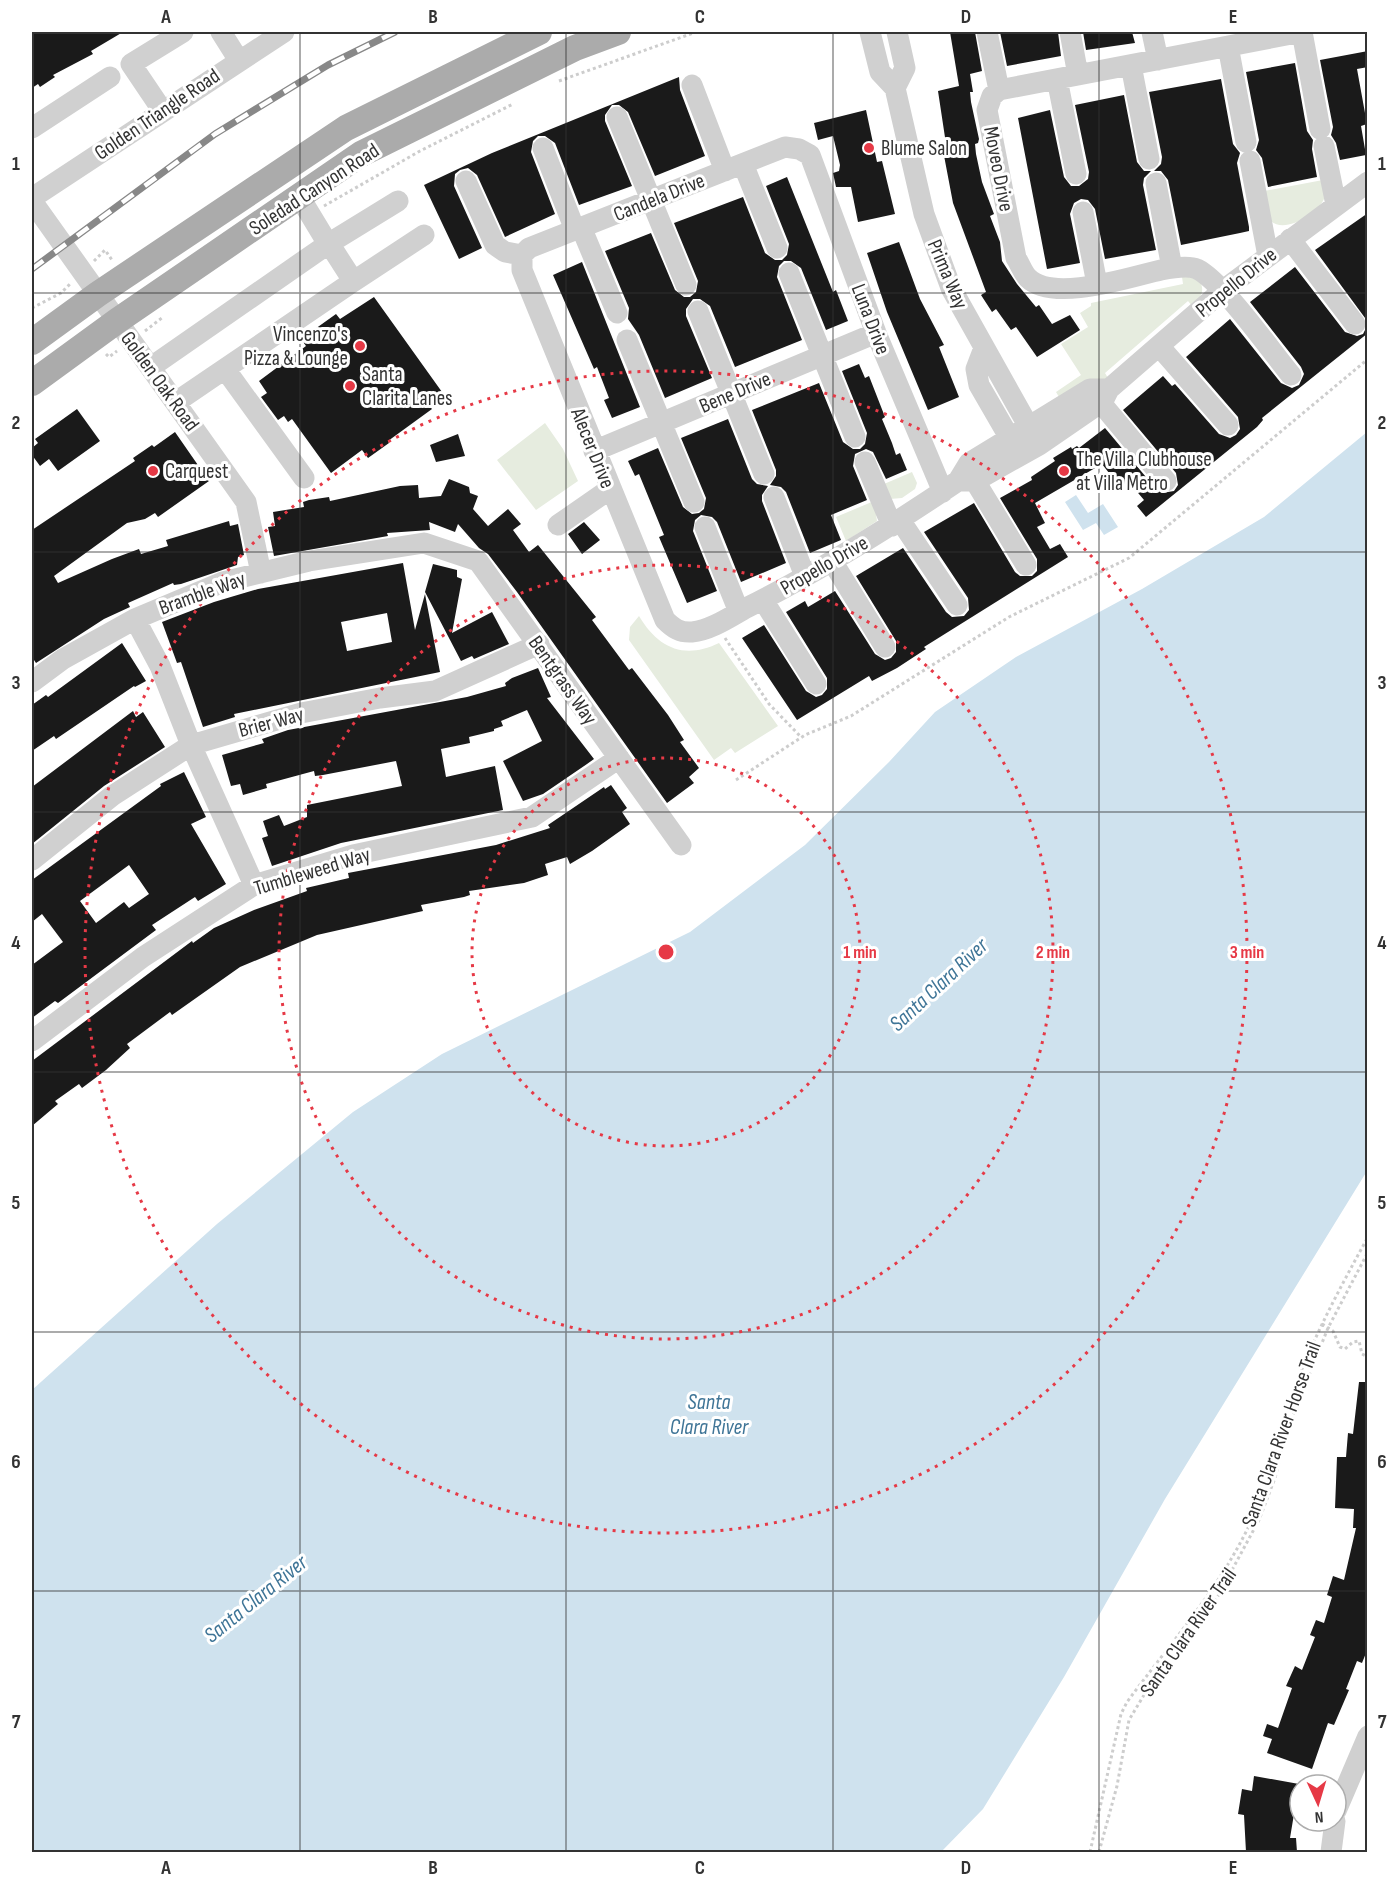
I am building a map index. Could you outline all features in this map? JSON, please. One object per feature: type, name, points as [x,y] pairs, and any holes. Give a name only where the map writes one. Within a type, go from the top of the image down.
[{"type":"main road","name":"Soledad Canyon Road","points":[[32,342],[98,294],[346,128],[539,32]]},
{"type":"main road","name":"Soledad Canyon Road","points":[[32,383],[117,321],[305,205],[361,154],[575,48],[618,32]]},
{"type":"street","points":[[162,110],[131,64],[183,32]]},
{"type":"street","points":[[221,32],[238,59]]},
{"type":"street","name":"Golden Triangle Road","points":[[32,200],[238,59],[284,32]]},
{"type":"street","name":"Prima Way","points":[[870,32],[880,72],[895,88],[924,214],[951,288],[1039,445]]},
{"type":"street","name":"Prima Way","points":[[895,88],[904,68],[897,32]]},
{"type":"street","points":[[987,32],[999,90],[1158,60],[1233,40],[1302,32],[1336,205]]},
{"type":"street","points":[[1070,32],[1078,75]]},
{"type":"street","points":[[1152,32],[1158,60]]},
{"type":"street","points":[[1233,40],[1248,151],[1268,256]]},
{"type":"street","points":[[1131,65],[1149,159]]},
{"type":"street","points":[[32,128],[110,77]]},
{"type":"street","points":[[1057,79],[1076,174]]},
{"type":"street","points":[[692,85],[777,248]]},
{"type":"street","name":"Moveo Drive","points":[[999,90],[992,96],[987,110],[1016,258],[1029,279],[1052,288],[1077,288],[1172,268],[1195,268],[1209,277],[1222,291],[1291,375]]},
{"type":"street","points":[[617,117],[686,285]]},
{"type":"street","name":"Candela Drive","points":[[522,255],[529,248],[785,147],[799,149]]},
{"type":"street","points":[[543,148],[617,313]]},
{"type":"street","name":"Luna Drive","points":[[799,149],[810,155],[876,333],[959,485],[1026,565]]},
{"type":"street","points":[[466,182],[495,245],[505,252],[522,255]]},
{"type":"street","points":[[1156,183],[1172,268]]},
{"type":"street","name":"Propello Drive","points":[[682,633],[695,632],[716,624],[763,600],[959,485],[1039,445],[1105,396],[1222,291],[1336,205],[1365,190]]},
{"type":"street","name":"Golden Oak Road","points":[[32,200],[246,502],[261,573]]},
{"type":"street","points":[[151,367],[328,244],[398,201]]},
{"type":"street","points":[[305,205],[350,276],[348,285]]},
{"type":"street","points":[[1083,212],[1097,284]]},
{"type":"street","points":[[176,402],[424,235]]},
{"type":"street","points":[[1290,239],[1355,324]]},
{"type":"street","name":"Alecer Drive","points":[[522,255],[522,270],[594,451],[665,620],[682,633]]},
{"type":"street","points":[[789,273],[855,437]]},
{"type":"street","points":[[698,311],[764,474]]},
{"type":"street","name":"Bene Drive","points":[[594,451],[876,333]]},
{"type":"street","points":[[627,340],[694,502]]},
{"type":"street","points":[[1159,346],[1228,425]]},
{"type":"street","points":[[984,348],[976,369],[979,385],[1020,456]]},
{"type":"street","points":[[225,369],[304,478]]},
{"type":"street","name":"Propello Drive","points":[[959,485],[969,464],[1027,427],[1090,389],[1105,396]]},
{"type":"street","points":[[1105,396],[1166,481]]},
{"type":"street","points":[[865,462],[896,523],[957,605]]},
{"type":"street","points":[[558,525],[610,489]]},
{"type":"street","points":[[774,498],[805,576]]},
{"type":"street","points":[[705,527],[739,612]]},
{"type":"street","name":"Bramble Way","points":[[32,682],[63,659],[135,619],[223,582],[309,561],[424,543]]},
{"type":"street","name":"Bentgrass Way","points":[[424,543],[478,561],[681,845]]},
{"type":"street","points":[[832,561],[885,647]]},
{"type":"street","points":[[763,600],[816,684]]},
{"type":"street","points":[[135,619],[160,666],[191,745],[254,885]]},
{"type":"street","name":"Brier Way","points":[[32,860],[112,796],[191,745],[301,713],[380,698],[435,691],[539,644]]},
{"type":"street","name":"Tumbleweed Way","points":[[32,1041],[143,957],[254,885],[353,855],[532,817],[619,758]]},
{"type":"street","points":[[1348,1784],[1366,1744]]},
{"type":"street","points":[[1331,1852],[1333,1833]]},
{"type":"path","points":[[556,81],[624,60],[696,32]]},
{"type":"path","points":[[305,205],[515,103]]},
{"type":"path","points":[[32,309],[60,293]]},
{"type":"path","points":[[158,322],[165,314]]},
{"type":"path","points":[[736,780],[801,737],[843,721],[1009,617],[1129,558],[1368,359]]},
{"type":"path","points":[[716,624],[770,704],[801,737]]},
{"type":"path","name":"Santa Clara River Horse Trail","points":[[1090,1852],[1121,1714],[1140,1685],[1203,1605],[1232,1559],[1258,1506],[1276,1454],[1289,1402],[1322,1324],[1368,1237]]},
{"type":"path","name":"Santa Clara River Trail","points":[[1099,1852],[1117,1786],[1129,1720],[1147,1690],[1213,1603],[1259,1520],[1275,1478],[1287,1430],[1328,1328],[1368,1252]]},
{"type":"path","points":[[1322,1324],[1335,1334],[1340,1347],[1345,1349],[1353,1342],[1359,1341],[1362,1354],[1368,1357]]},
{"type":"shaded area","points":[[1323,180],[1324,199],[1315,211],[1292,224],[1277,224],[1271,221],[1264,191]]},
{"type":"shaded area","points":[[1188,276],[1200,280],[1202,288],[1200,297],[1192,306],[1188,301],[1105,373],[1108,378],[1059,397],[1056,392],[1081,375],[1061,344],[1088,327],[1080,313],[1091,306],[1091,303],[1183,284],[1182,277]]},
{"type":"shaded area","points":[[545,423],[563,449],[578,481],[536,510],[497,460]]},
{"type":"shaded area","points":[[912,472],[917,483],[915,489],[902,498],[890,499],[884,484]]},
{"type":"shaded area","points":[[874,501],[877,521],[846,541],[836,517]]},
{"type":"shaded area","points":[[639,616],[655,636],[673,648],[694,650],[719,643],[778,726],[735,753],[731,748],[714,760],[629,640],[630,627]]},
{"type":"water","name":"Santa Clara River","points":[[1367,432],[1367,1171],[1165,1499],[1064,1677],[983,1809],[941,1852],[32,1852],[32,1390],[217,1224],[353,1112],[442,1054],[690,932],[805,845],[889,762],[935,712],[1016,657],[1142,589],[1264,517]]},
{"type":"water","points":[[1076,495],[1088,513],[1103,504],[1118,527],[1104,535],[1096,523],[1083,530],[1065,502]]},
{"type":"building","points":[[32,32],[123,32],[91,51],[93,54],[53,75],[55,77],[40,87],[38,84],[32,88]]},
{"type":"building","points":[[950,32],[975,32],[982,71],[970,74],[973,92],[970,92],[971,102],[979,139],[975,144],[976,154],[982,182],[994,214],[990,216],[1000,242],[1002,261],[1017,284],[1036,307],[1039,305],[1052,324],[1070,315],[1080,330],[1037,357],[1016,327],[1011,330],[996,309],[992,312],[981,295],[986,292],[953,203],[942,145],[946,144],[938,91],[959,86]]},
{"type":"building","points":[[1000,32],[1058,32],[1061,56],[1007,66]]},
{"type":"building","points":[[1083,32],[1132,32],[1135,43],[1086,50]]},
{"type":"building","points":[[1368,51],[1368,67],[1357,69],[1367,124],[1361,126],[1366,155],[1340,160],[1336,143],[1331,135],[1333,127],[1320,60]]},
{"type":"building","points":[[1295,63],[1307,131],[1313,140],[1312,149],[1317,177],[1268,187],[1262,158],[1256,150],[1259,140],[1246,72]]},
{"type":"building","points":[[679,77],[680,90],[705,156],[655,176],[628,112],[619,105],[612,105],[605,115],[605,121],[632,186],[579,205],[555,143],[545,136],[538,136],[533,141],[531,152],[555,214],[505,237],[477,175],[468,168],[460,170],[455,174],[454,186],[482,248],[459,259],[424,185],[492,153]]},
{"type":"building","points":[[1221,79],[1233,144],[1240,153],[1237,163],[1249,231],[1181,245],[1168,180],[1161,171],[1154,171],[1161,164],[1162,157],[1149,92]]},
{"type":"building","points":[[1124,95],[1137,162],[1144,171],[1151,171],[1144,178],[1143,185],[1156,250],[1105,259],[1095,209],[1088,200],[1081,199],[1074,203],[1070,214],[1080,263],[1047,269],[1018,118],[1050,110],[1064,177],[1071,186],[1079,186],[1088,179],[1089,172],[1075,105]]},
{"type":"building","points":[[866,110],[877,162],[882,161],[895,214],[858,222],[851,187],[836,187],[833,173],[839,171],[840,165],[833,136],[818,140],[814,123]]},
{"type":"building","points":[[787,177],[833,292],[836,290],[848,321],[826,330],[801,268],[791,261],[784,261],[779,266],[777,277],[802,340],[735,367],[710,306],[700,299],[693,299],[686,309],[686,316],[712,378],[665,398],[639,335],[628,319],[629,308],[605,251],[651,233],[675,290],[684,297],[690,297],[696,292],[698,281],[674,223],[743,197],[765,253],[775,260],[782,260],[787,255],[789,244],[766,186]]},
{"type":"building","points":[[1368,213],[1368,322],[1315,250]]},
{"type":"building","points":[[899,242],[920,299],[944,345],[939,347],[959,397],[928,410],[887,312],[867,253]]},
{"type":"building","points":[[582,262],[640,407],[612,418],[604,400],[609,398],[597,367],[594,369],[553,275]]},
{"type":"building","points":[[1295,267],[1345,332],[1357,336],[1363,334],[1368,324],[1368,333],[1262,418],[1263,420],[1257,427],[1146,517],[1137,506],[1144,500],[1128,481],[1121,486],[1116,482],[1102,464],[1035,503],[1045,523],[1037,527],[1050,549],[1060,544],[1068,557],[924,647],[926,649],[897,668],[872,681],[869,676],[797,720],[742,638],[764,625],[806,691],[816,697],[822,695],[827,689],[827,678],[786,612],[805,601],[808,607],[835,591],[875,654],[885,660],[891,658],[896,652],[896,641],[856,576],[903,548],[946,612],[952,617],[964,616],[969,610],[968,598],[924,532],[974,503],[1015,572],[1020,576],[1032,576],[1037,571],[1037,559],[1000,498],[1032,480],[1031,477],[1055,461],[1053,458],[1071,447],[1072,449],[1077,446],[1079,448],[1105,428],[1156,489],[1162,493],[1174,491],[1178,485],[1176,473],[1123,410],[1163,376],[1172,386],[1175,384],[1219,434],[1230,438],[1236,435],[1240,429],[1238,417],[1186,357],[1230,319],[1281,383],[1292,388],[1299,385],[1304,374],[1301,367],[1250,302]]},
{"type":"building","name":"Santa Clarita Lanes","points":[[374,297],[442,392],[427,403],[432,409],[388,441],[389,443],[368,458],[362,450],[331,473],[292,419],[288,422],[284,416],[278,420],[261,397],[267,393],[259,381],[306,346],[301,339],[336,314],[340,319]]},
{"type":"building","points":[[859,364],[865,378],[869,376],[885,417],[882,419],[896,455],[900,453],[907,470],[886,479],[873,452],[866,449],[855,454],[853,466],[867,500],[831,515],[841,540],[810,553],[786,492],[781,487],[770,485],[776,476],[776,470],[752,410],[819,383],[843,442],[853,449],[860,449],[865,444],[867,433],[842,371]]},
{"type":"building","points":[[77,409],[100,441],[58,471],[49,459],[40,466],[32,455],[32,448],[38,443],[35,439]]},
{"type":"building","points":[[728,419],[752,479],[757,484],[768,486],[762,495],[762,501],[786,563],[741,582],[717,522],[712,517],[701,515],[695,520],[693,531],[717,591],[687,603],[659,537],[664,535],[639,474],[635,476],[628,461],[658,448],[683,507],[692,514],[699,513],[704,509],[706,498],[681,438]]},
{"type":"building","points":[[175,432],[209,481],[158,517],[155,513],[145,519],[127,523],[54,576],[58,583],[139,549],[141,554],[168,546],[166,540],[229,521],[230,526],[238,524],[244,555],[238,557],[237,565],[181,584],[174,585],[173,583],[128,603],[130,607],[104,619],[36,663],[32,657],[32,530],[135,461],[133,458]]},
{"type":"building","points":[[458,434],[465,456],[436,462],[430,445]]},
{"type":"building","points":[[449,479],[469,487],[470,493],[478,496],[473,509],[488,526],[508,509],[521,524],[513,530],[529,552],[538,545],[596,617],[592,620],[629,670],[632,668],[668,715],[684,740],[680,742],[699,768],[689,777],[694,783],[667,803],[517,592],[488,554],[479,548],[458,524],[455,532],[429,522],[430,530],[387,533],[388,536],[274,556],[268,527],[275,526],[273,512],[304,507],[303,502],[309,500],[329,497],[330,501],[400,486],[418,485],[419,498],[441,496]]},
{"type":"building","points":[[584,522],[600,540],[582,554],[568,534]]},
{"type":"building","points":[[403,563],[415,630],[425,594],[440,672],[234,714],[235,717],[203,727],[181,662],[177,663],[162,622],[214,602],[258,589]],"holes":[[[387,613],[392,642],[347,651],[341,622]]]},
{"type":"building","points":[[433,564],[457,570],[457,577],[462,579],[452,633],[492,612],[509,644],[474,659],[472,656],[461,661],[425,592]]},
{"type":"building","points":[[122,643],[146,681],[134,686],[56,739],[54,736],[32,751],[32,705],[46,695],[48,697]]},
{"type":"building","points":[[538,668],[551,697],[547,698],[594,759],[543,794],[523,801],[503,761],[542,741],[527,710],[501,721],[503,726],[494,731],[469,737],[470,743],[441,749],[446,777],[495,766],[503,810],[341,843],[272,866],[262,838],[268,836],[263,821],[279,815],[284,826],[307,817],[307,805],[402,786],[396,761],[315,776],[314,771],[266,784],[267,788],[243,795],[240,784],[231,786],[222,755],[264,743],[262,739],[288,730],[467,697],[506,686],[505,683],[512,678]]},
{"type":"building","points":[[133,711],[136,717],[143,712],[165,747],[104,786],[32,844],[32,787]]},
{"type":"building","points":[[184,772],[206,817],[191,824],[226,884],[198,901],[195,897],[152,925],[156,930],[58,1003],[55,1001],[32,1018],[32,965],[63,942],[42,914],[32,922],[32,880],[161,786],[160,784]],"holes":[[[129,865],[149,894],[129,908],[124,902],[96,923],[80,901]]]},
{"type":"building","points":[[611,785],[627,808],[622,812],[630,824],[570,864],[567,857],[545,864],[548,875],[524,883],[469,891],[470,895],[464,897],[421,905],[423,911],[317,935],[240,967],[172,1015],[170,1012],[127,1044],[130,1048],[106,1070],[82,1088],[79,1084],[55,1101],[58,1104],[32,1126],[32,1061],[192,941],[193,943],[214,928],[254,910],[307,891],[306,888],[349,878],[348,873],[496,845],[550,828],[548,825],[604,787],[605,789]]},
{"type":"building","points":[[1359,1382],[1368,1382],[1368,1648],[1362,1663],[1357,1661],[1346,1689],[1349,1690],[1334,1725],[1328,1723],[1312,1769],[1267,1753],[1272,1739],[1263,1736],[1267,1724],[1278,1728],[1292,1688],[1286,1686],[1295,1666],[1302,1670],[1315,1637],[1310,1635],[1316,1620],[1324,1623],[1332,1597],[1327,1595],[1333,1576],[1344,1580],[1356,1528],[1353,1528],[1354,1509],[1335,1508],[1337,1457],[1346,1457],[1348,1433],[1353,1434]]},
{"type":"building","points":[[1254,1776],[1288,1782],[1288,1833],[1291,1833],[1290,1838],[1296,1838],[1297,1852],[1246,1852],[1244,1815],[1238,1814],[1242,1789],[1252,1791]]},
{"type":"railway","points":[[32,269],[215,134],[328,65],[395,32]]},
{"type":"place","name":"Blume Salon","points":[[869,148]]},
{"type":"place","name":"Vincenzo's Pizza & Lounge","points":[[360,346]]},
{"type":"place","name":"Santa Clarita Lanes","points":[[350,386]]},
{"type":"place","name":"Carquest","points":[[153,471]]},
{"type":"place","name":"The Villa Clubhouse at Villa Metro","points":[[1064,471]]}]
